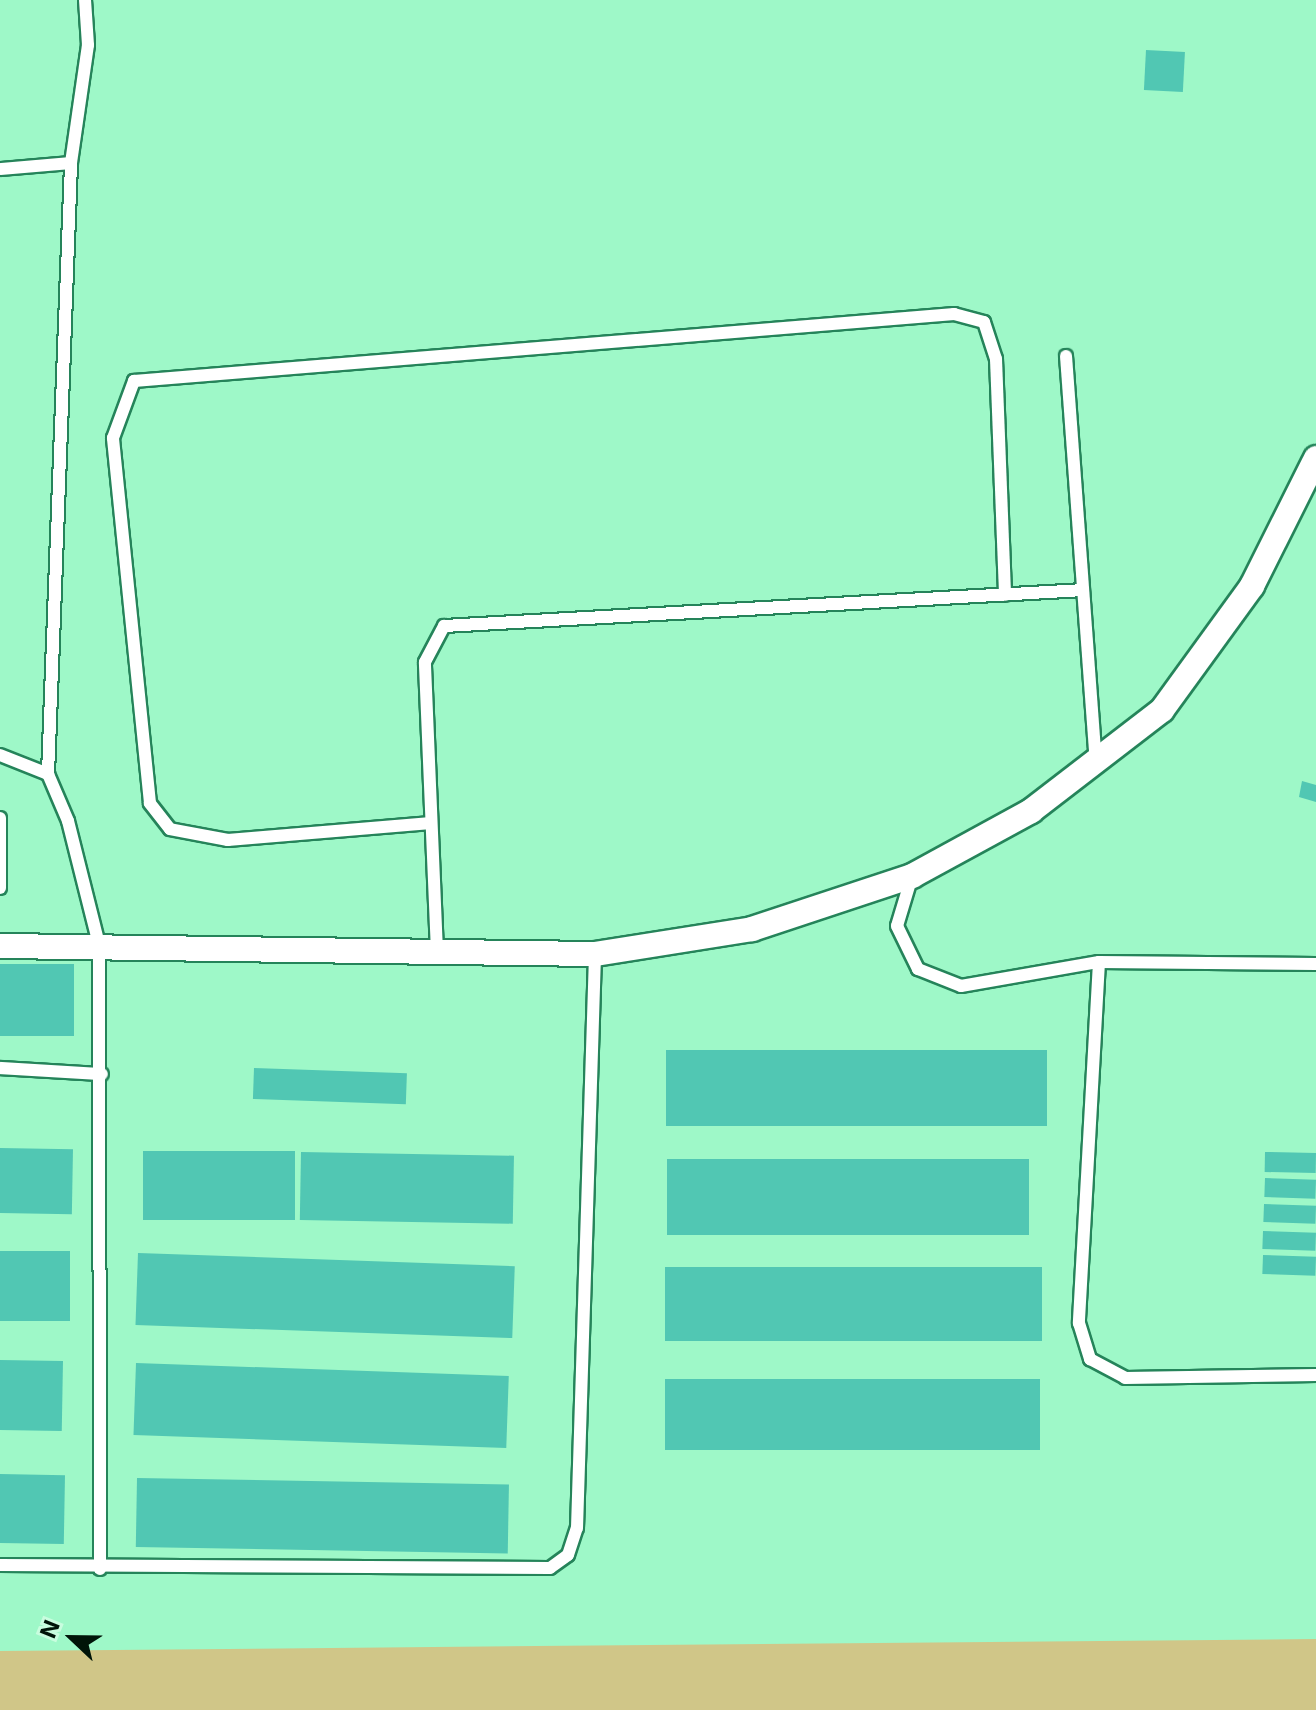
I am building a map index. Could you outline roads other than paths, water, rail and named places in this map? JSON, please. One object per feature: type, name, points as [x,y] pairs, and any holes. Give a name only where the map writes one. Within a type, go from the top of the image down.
[{"type":"street","points":[[0,946],[99,944],[595,954],[752,929],[912,876],[980,843],[1096,762],[1162,710],[1212,649],[1310,489],[1316,458]]},
{"type":"lane","points":[[85,0],[88,45],[71,163],[48,774],[68,821],[99,944],[102,1074],[100,1569]]},
{"type":"lane","points":[[0,169],[71,163]]},
{"type":"lane","points":[[431,823],[228,840],[170,829],[150,803],[113,438],[134,381],[954,314],[984,322],[996,359],[1005,595]]},
{"type":"lane","points":[[1066,356],[1096,762]]},
{"type":"lane","points":[[437,952],[425,662],[444,626],[1083,590]]},
{"type":"lane","points":[[0,755],[48,774]]},
{"type":"lane","points":[[0,818],[0,888]]},
{"type":"lane","points":[[912,876],[897,926],[918,969],[961,986],[1099,962],[1316,964]]},
{"type":"lane","points":[[0,1565],[100,1569],[550,1568],[568,1555],[577,1528],[595,954]]},
{"type":"lane","points":[[1099,962],[1079,1323],[1090,1359],[1125,1378],[1316,1375]]},
{"type":"lane","points":[[0,1068],[102,1074]]}]
